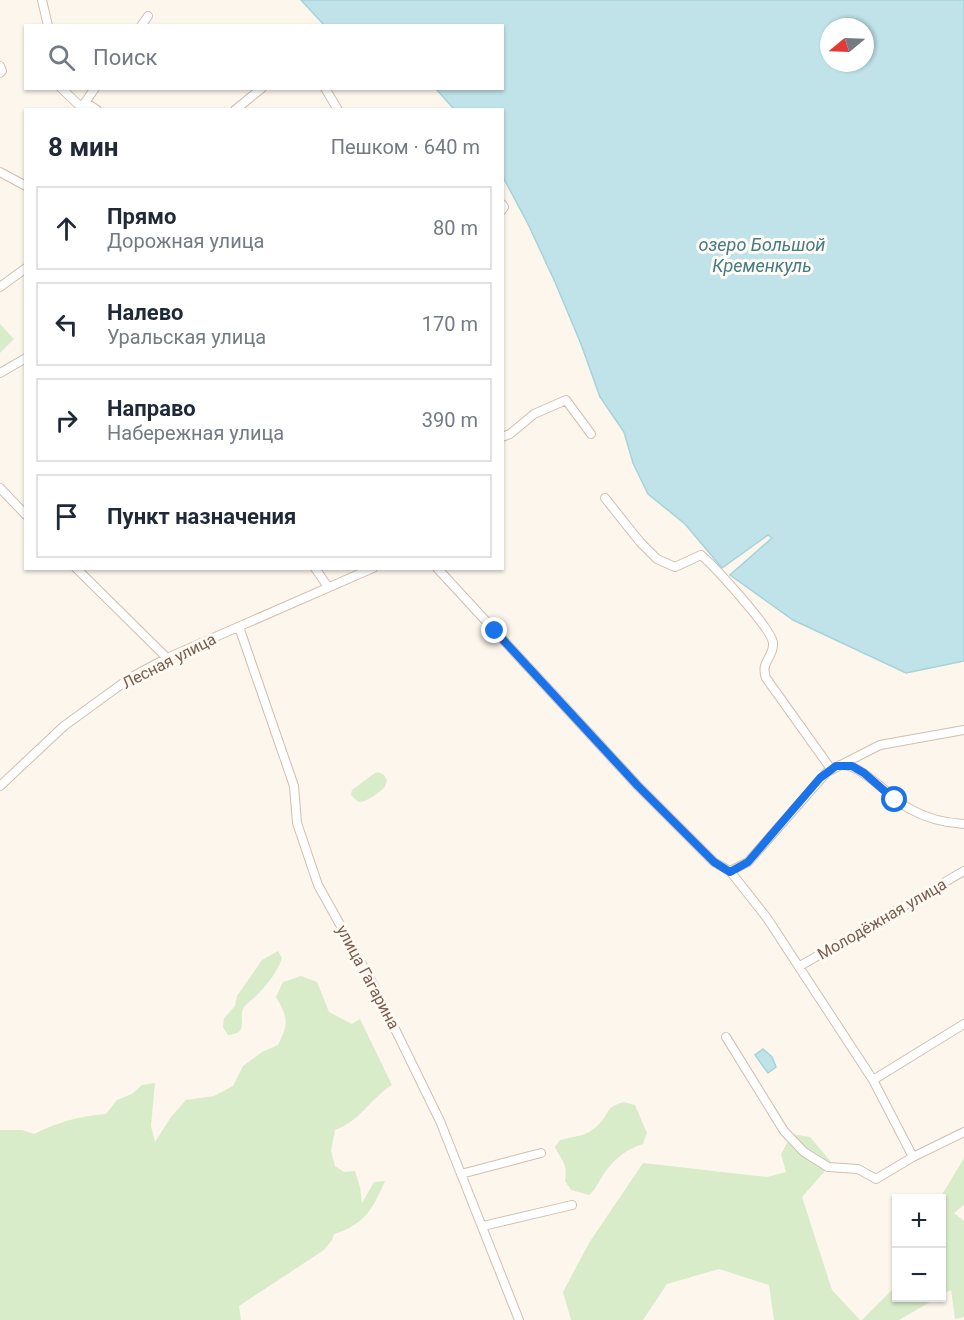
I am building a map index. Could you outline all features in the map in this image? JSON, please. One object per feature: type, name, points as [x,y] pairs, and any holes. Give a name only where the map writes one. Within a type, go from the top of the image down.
[{"type":"street","points":[[42,0],[48,24]]},
{"type":"street","points":[[142,24],[148,16]]},
{"type":"street","points":[[0,66],[0,73]]},
{"type":"street","points":[[63,90],[82,106],[94,90]]},
{"type":"street","points":[[237,108],[260,90]]},
{"type":"street","points":[[326,90],[337,108]]},
{"type":"street","points":[[0,172],[24,185]]},
{"type":"street","points":[[0,287],[24,269]]},
{"type":"street","points":[[0,373],[24,359]]},
{"type":"street","points":[[504,436],[534,414],[566,400],[591,434]]},
{"type":"street","points":[[0,489],[24,513]]},
{"type":"street","points":[[605,498],[640,542],[657,559],[675,567],[701,555],[760,621],[773,640],[772,652],[764,665],[766,678],[834,767]]},
{"type":"street","points":[[78,570],[167,658]]},
{"type":"street","points":[[316,570],[328,587]]},
{"type":"street","name":"Лесная улица","points":[[1,782],[64,726],[130,678],[167,658],[368,570]]},
{"type":"street","points":[[439,570],[638,786],[714,862],[733,870],[800,966],[873,1080],[913,1157]]},
{"type":"street","name":"улица Гагарина","points":[[239,627],[294,786],[297,823],[318,885],[397,1031],[440,1121],[519,1320]]},
{"type":"street","points":[[733,870],[748,862],[820,778],[834,767],[880,745],[964,730]]},
{"type":"street","points":[[834,767],[852,766],[912,811],[949,823],[964,824]]},
{"type":"street","name":"Молодёжная улица","points":[[800,966],[964,871]]},
{"type":"street","points":[[873,1080],[964,1024]]},
{"type":"street","points":[[726,1037],[784,1131],[804,1152],[828,1167],[858,1169],[876,1179],[913,1157],[964,1132]]},
{"type":"street","points":[[461,1174],[541,1153]]},
{"type":"street","points":[[483,1226],[572,1205]]},
{"type":"green space","points":[[0,324],[14,339],[0,353]]},
{"type":"green space","points":[[378,772],[387,780],[385,787],[365,801],[357,801],[351,795],[352,790]]},
{"type":"green space","points":[[278,951],[282,958],[280,964],[263,988],[244,1007],[239,1031],[228,1035],[223,1027],[224,1018],[235,1006],[237,996],[262,960]]},
{"type":"green space","points":[[301,976],[317,982],[329,1012],[352,1024],[360,1019],[392,1085],[358,1116],[335,1130],[331,1151],[335,1166],[344,1172],[355,1171],[362,1203],[374,1182],[385,1181],[372,1208],[366,1215],[353,1226],[334,1234],[324,1250],[239,1306],[241,1320],[0,1320],[0,1130],[22,1130],[34,1134],[69,1120],[106,1114],[117,1100],[132,1094],[142,1085],[155,1083],[151,1126],[155,1142],[171,1117],[186,1100],[214,1096],[233,1086],[243,1066],[262,1052],[278,1045],[286,1021],[276,997],[283,982]]},
{"type":"green space","points":[[624,1102],[635,1105],[647,1133],[643,1144],[618,1158],[589,1195],[571,1190],[565,1181],[564,1163],[555,1147],[560,1140],[592,1130],[613,1106]]},
{"type":"green space","points":[[792,1134],[810,1137],[832,1163],[802,1197],[832,1290],[860,1320],[774,1320],[769,1285],[719,1269],[667,1284],[643,1320],[571,1320],[563,1292],[589,1243],[643,1163],[767,1177],[786,1172],[781,1154]]},
{"type":"green space","points":[[964,1158],[964,1205],[954,1213],[964,1221],[964,1317],[955,1319],[951,1290],[946,1293],[946,1194],[942,1194]]},
{"type":"green space","points":[[892,1290],[892,1302],[930,1302],[899,1320],[862,1320]]},
{"type":"water","name":"озеро Большой Кременкуль","points":[[301,0],[964,0],[964,661],[906,673],[793,620],[730,575],[772,538],[768,535],[722,568],[685,524],[648,494],[633,463],[624,432],[600,397],[555,282],[504,179],[504,108],[453,108],[437,90],[504,90],[504,24],[323,24]]},
{"type":"water","points":[[763,1049],[772,1057],[776,1067],[768,1073],[755,1055]]},
{"type":"route","points":[[495,631],[638,786],[714,862],[730,872],[748,862],[820,778],[836,766],[852,766],[864,773],[895,800]]}]
